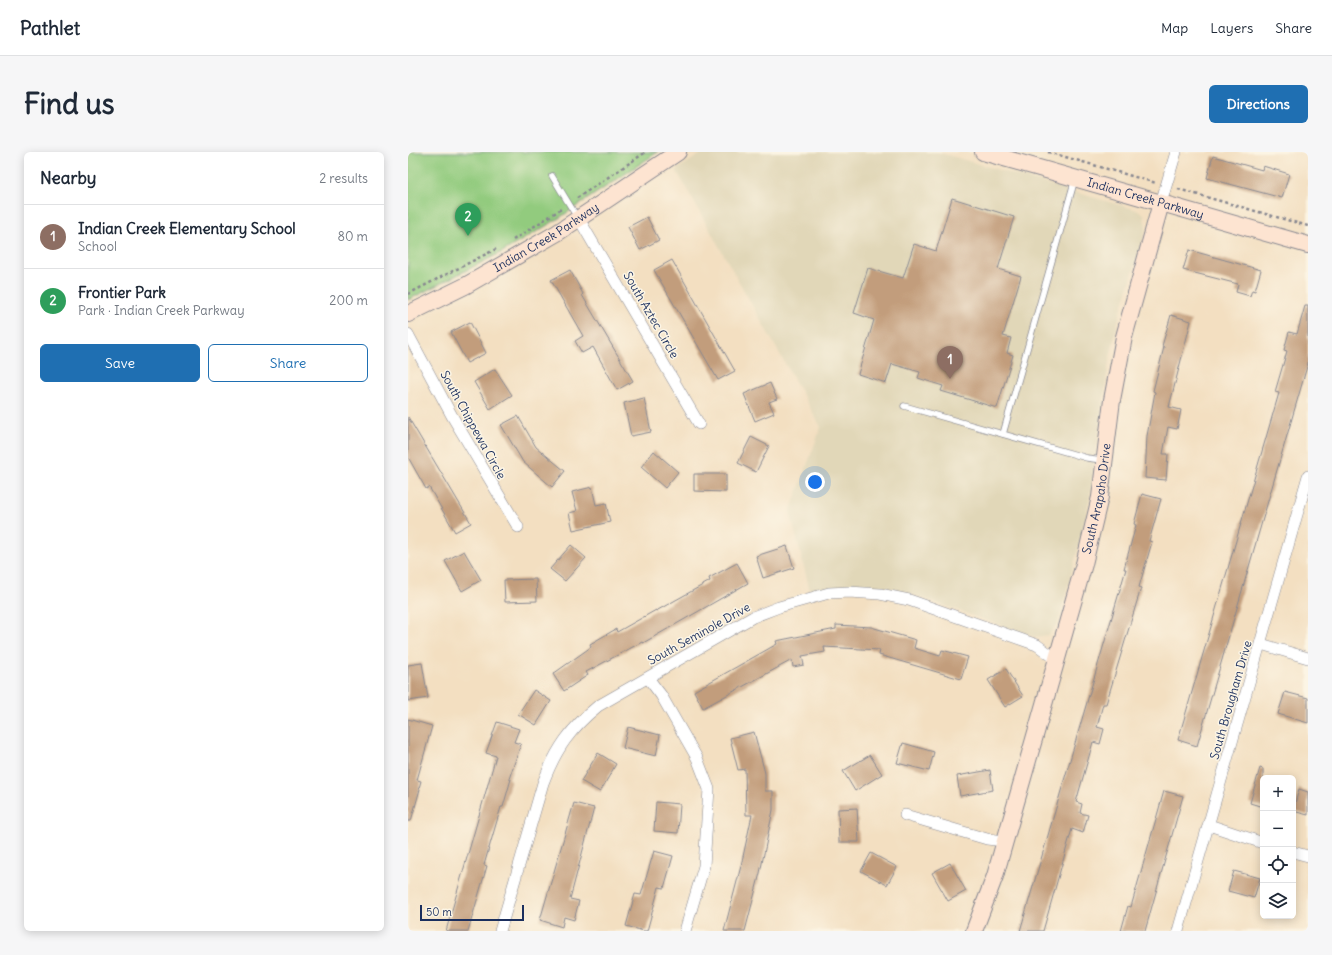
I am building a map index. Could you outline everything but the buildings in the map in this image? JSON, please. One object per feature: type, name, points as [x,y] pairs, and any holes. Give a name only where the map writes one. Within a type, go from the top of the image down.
[{"type":"street","name":"Indian Creek Parkway","points":[[408,314],[512,260],[579,219],[678,152]]},
{"type":"street","name":"Indian Creek Parkway","points":[[983,152],[1308,245]]},
{"type":"street","name":"South Arapaho Drive","points":[[974,931],[996,876],[1004,841],[1084,564],[1100,497],[1112,400],[1124,337],[1176,152]]},
{"type":"street","name":"South Aztec Circle","points":[[579,219],[699,424]]},
{"type":"street","name":"South Chippewa Circle","points":[[408,334],[452,416],[518,528]]},
{"type":"street","name":"South Brougham Drive","points":[[1178,931],[1308,476]]},
{"type":"street","name":"South Seminole Drive","points":[[500,931],[538,797],[551,761],[566,736],[577,723],[598,706],[753,617],[779,607],[830,593],[849,592],[880,594],[909,600],[1037,645],[1056,659]]},
{"type":"street","points":[[1261,644],[1308,658]]},
{"type":"street","points":[[648,678],[661,695],[693,752],[709,790],[704,866],[685,931]]},
{"type":"street","points":[[905,815],[987,839],[1004,841]]},
{"type":"street","points":[[1209,825],[1260,842]]},
{"type":"street","points":[[1296,853],[1308,856]]},
{"type":"lane","points":[[552,176],[579,219]]},
{"type":"lane","points":[[1003,434],[1075,178]]},
{"type":"lane","points":[[904,406],[1086,458],[1104,461]]},
{"type":"path","points":[[510,241],[569,204],[646,152]]},
{"type":"path","points":[[408,294],[497,249]]},
{"type":"shaded area","points":[[704,152],[937,152],[1137,210],[1144,215],[1146,229],[1119,318],[1109,362],[1090,496],[1082,534],[1058,623],[1049,635],[1035,637],[1024,634],[914,595],[887,588],[857,584],[810,591],[790,512],[821,427],[676,170]]},
{"type":"green space","points":[[408,152],[658,152],[556,220],[502,252],[408,300]]},
{"type":"place","name":"Frontier Park","points":[[468,236]]},
{"type":"place","name":"Indian Creek Elementary School","points":[[950,379]]}]
